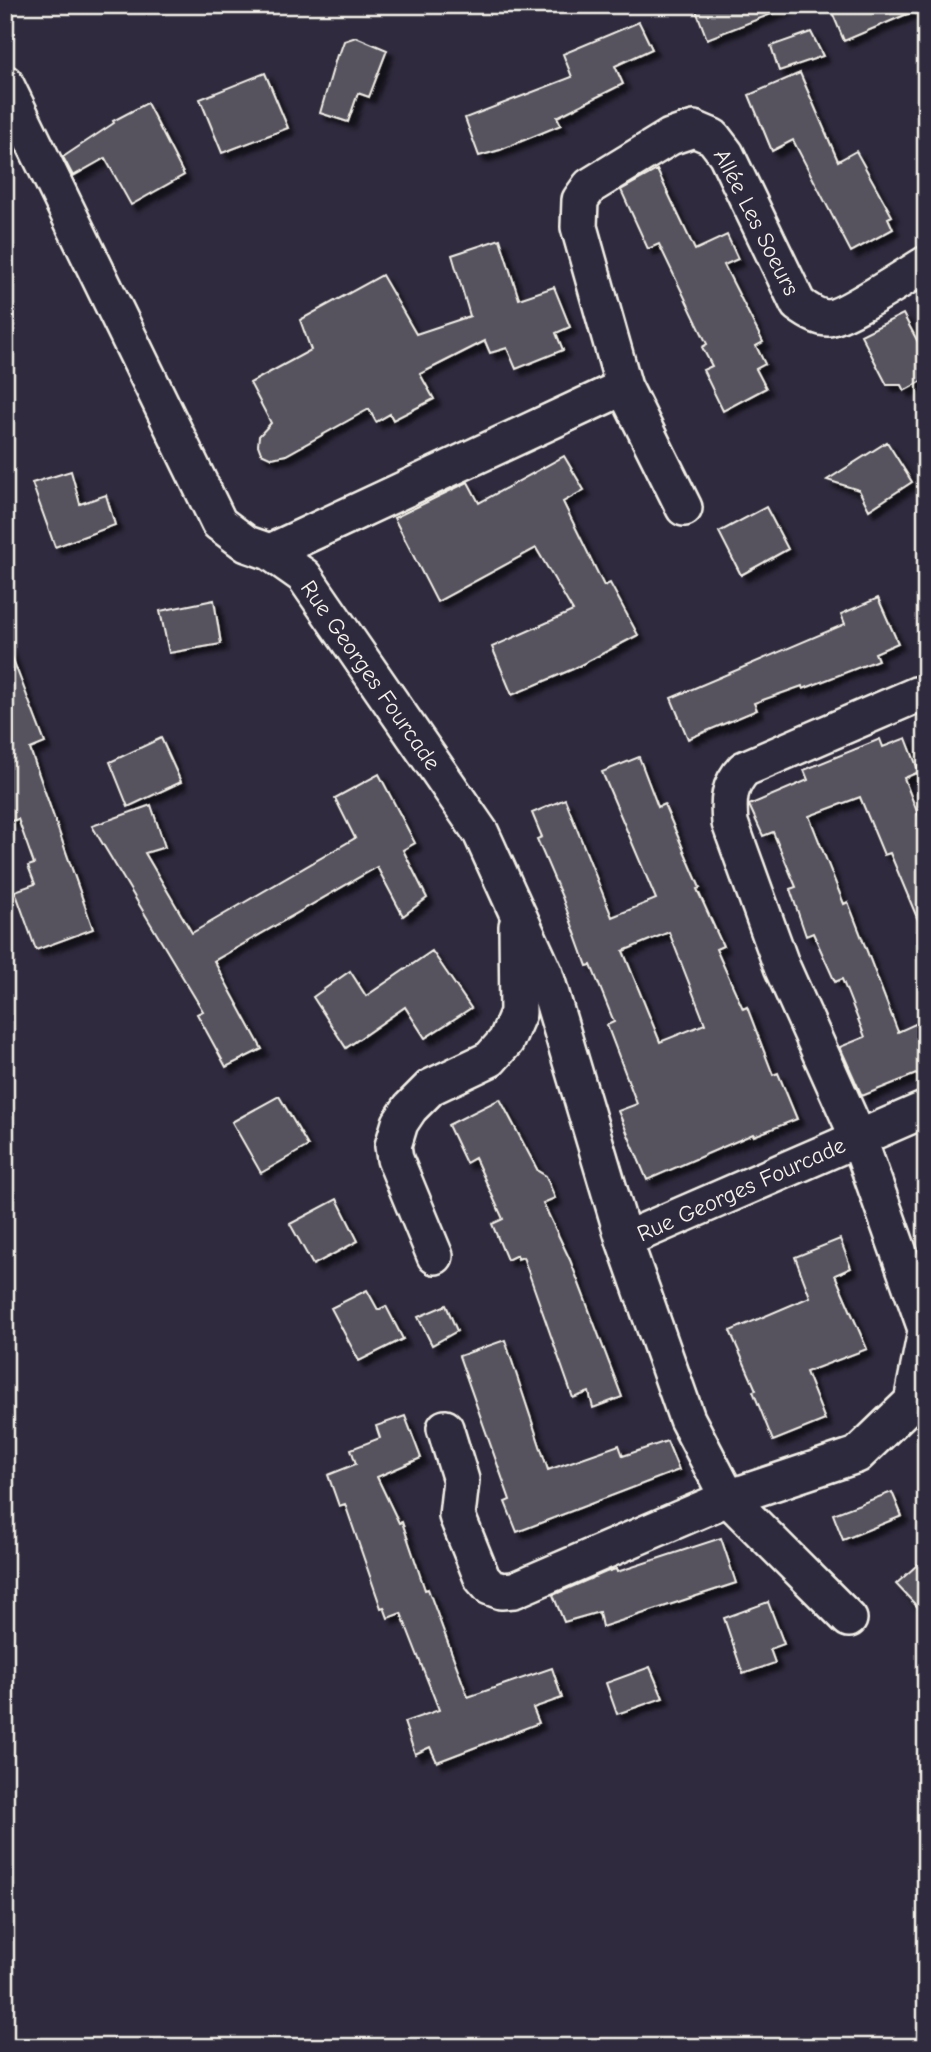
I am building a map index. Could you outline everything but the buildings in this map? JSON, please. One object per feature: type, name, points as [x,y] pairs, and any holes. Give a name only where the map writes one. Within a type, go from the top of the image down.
[{"type":"street","name":"Rue Georges Fourcade","points":[[5,83],[219,523],[247,544],[270,552],[304,576],[481,833],[545,974],[624,1240],[687,1419],[728,1498],[849,1619]]},
{"type":"street","name":"Allée Les Soeurs","points":[[684,508],[624,387],[579,228],[580,200],[590,186],[670,137],[694,129],[713,137],[726,154],[799,304],[809,312],[828,318],[844,312],[926,264]]},
{"type":"street","points":[[270,552],[624,387]]},
{"type":"street","name":"Rue Georges Fourcade","points":[[445,1428],[461,1480],[457,1516],[482,1578],[490,1587],[501,1591],[514,1590],[728,1498],[857,1455],[912,1402],[926,1330],[859,1137],[782,967],[730,823],[728,799],[733,780],[744,769],[916,695],[926,694]]},
{"type":"street","points":[[435,1256],[395,1159],[393,1146],[400,1124],[410,1108],[431,1087],[489,1059],[506,1041],[518,1013],[517,912]]},
{"type":"street","name":"Rue Georges Fourcade","points":[[624,1240],[926,1109]]}]
